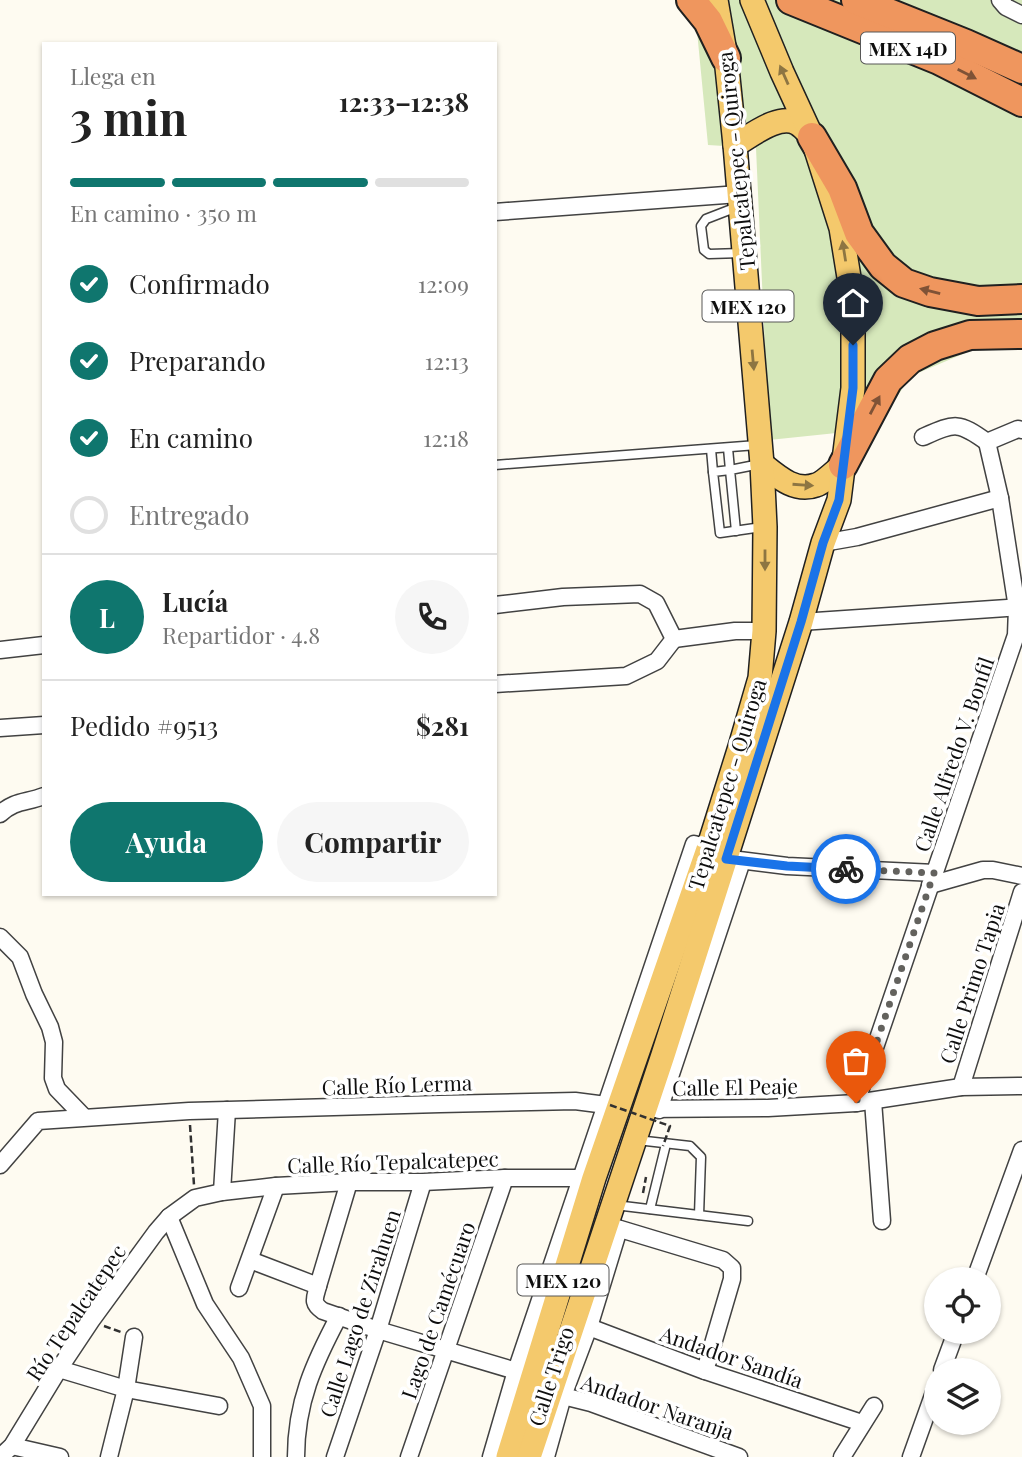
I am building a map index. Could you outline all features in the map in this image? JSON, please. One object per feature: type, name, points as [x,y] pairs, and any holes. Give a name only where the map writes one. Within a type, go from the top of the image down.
[{"type":"highway","points":[[691,0],[708,21],[726,58]]},
{"type":"highway","name":"MEX 14D","points":[[791,0],[939,60],[1022,102]]},
{"type":"highway","name":"MEX 14D","points":[[856,0],[1022,69]]},
{"type":"highway","points":[[812,137],[842,188],[859,233],[883,266],[904,283],[930,292],[1022,308]]},
{"type":"highway","points":[[978,300],[1022,299]]},
{"type":"highway","points":[[844,465],[888,380],[910,359],[935,346],[970,335],[1022,334]]},
{"type":"main road","name":"Tepalcatepec - Quiroga","points":[[508,1457],[588,1178],[725,856],[740,747],[770,681],[765,631],[765,527],[761,454],[735,145],[726,58],[716,0]]},
{"type":"main road","name":"MEX 120","points":[[752,0],[812,137],[841,228],[853,302],[853,388],[839,500],[823,543],[801,622],[770,681]]},
{"type":"main road","points":[[735,145],[772,124],[785,120],[796,122],[812,137]]},
{"type":"main road","points":[[761,454],[784,482],[800,487],[817,485],[844,465]]},
{"type":"main road","name":"MEX 120","points":[[529,1457],[613,1220],[635,1140],[652,1110],[725,856]]},
{"type":"street","points":[[1000,0],[1006,7],[1022,15]]},
{"type":"street","points":[[497,212],[740,200]]},
{"type":"street","points":[[923,437],[955,425],[963,426],[987,442],[1020,430]]},
{"type":"street","name":"Calle Alfredo V. Bonfil","points":[[856,1103],[1016,635],[1019,608],[1000,498],[987,442]]},
{"type":"street","points":[[823,543],[857,537],[1000,498]]},
{"type":"street","points":[[497,605],[564,597],[640,594],[656,603],[674,639]]},
{"type":"street","points":[[801,622],[1019,608]]},
{"type":"street","points":[[497,684],[626,676],[657,661],[674,639],[735,631],[765,631]]},
{"type":"street","points":[[0,650],[42,645]]},
{"type":"street","points":[[0,728],[42,725]]},
{"type":"street","points":[[0,814],[12,804],[42,797]]},
{"type":"street","points":[[491,1457],[516,1371],[588,1178],[608,1105],[694,844],[725,856],[787,866],[932,879],[984,870],[1022,876]]},
{"type":"street","name":"Calle Primo Tapia","points":[[961,1087],[1022,892]]},
{"type":"street","points":[[0,937],[20,957],[50,1027],[54,1042],[53,1078],[57,1089],[84,1117]]},
{"type":"street","name":"Calle El Peaje","points":[[652,1110],[856,1103],[961,1087],[1022,1086]]},
{"type":"street","name":"Calle Río Lerma","points":[[0,1165],[38,1121],[189,1111],[575,1101],[608,1105]]},
{"type":"street","points":[[873,1101],[881,1221]]},
{"type":"street","points":[[222,1192],[227,1110]]},
{"type":"street","points":[[979,1267],[1022,1150]]},
{"type":"street","name":"Lago de Camécuaro","points":[[409,1457],[505,1178]]},
{"type":"street","name":"Calle Río Tepalcatepec","points":[[195,1198],[276,1186],[349,1182],[588,1178]]},
{"type":"street","points":[[349,1182],[317,1286],[314,1300],[316,1306],[323,1311],[378,1330],[516,1371]]},
{"type":"street","name":"Calle Lago de Zirahuen","points":[[335,1457],[378,1330],[423,1182]]},
{"type":"street","points":[[239,1288],[276,1186]]},
{"type":"street","name":"Río Tepalcatepec","points":[[6,1451],[91,1321],[156,1232],[169,1217],[195,1198]]},
{"type":"street","points":[[169,1217],[205,1304],[241,1358],[262,1406],[262,1457]]},
{"type":"street","points":[[613,1220],[723,1260],[732,1268],[732,1279],[705,1371]]},
{"type":"street","name":"Calle Trigo","points":[[546,1457],[563,1396],[589,1327],[613,1220]]},
{"type":"street","points":[[250,1260],[317,1286]]},
{"type":"street","points":[[296,1457],[303,1396],[312,1369],[339,1316]]},
{"type":"street","name":"Andador Sandía","points":[[589,1327],[705,1371],[862,1423]]},
{"type":"street","points":[[109,1457],[126,1389],[134,1337]]},
{"type":"street","points":[[59,1370],[126,1389],[219,1406]]},
{"type":"street","name":"Andador Naranja","points":[[563,1396],[591,1403],[739,1457]]},
{"type":"street","points":[[842,1457],[874,1406]]},
{"type":"street","points":[[911,1457],[924,1421]]},
{"type":"street","points":[[6,1451],[60,1457]]},
{"type":"lane","points":[[740,200],[706,219],[701,226],[704,250],[709,254],[744,253]]},
{"type":"lane","points":[[497,465],[728,448],[761,454]]},
{"type":"lane","points":[[728,448],[736,531]]},
{"type":"lane","points":[[711,449],[720,533],[765,527]]},
{"type":"lane","points":[[713,472],[730,470],[761,454]]},
{"type":"lane","points":[[716,497],[732,495]]},
{"type":"lane","points":[[635,1140],[690,1146],[701,1157],[699,1215]]},
{"type":"lane","points":[[650,1209],[665,1145]]},
{"type":"lane","points":[[613,1220],[650,1209],[748,1221]]},
{"type":"path","points":[[608,1105],[670,1126],[665,1145]]},
{"type":"path","points":[[189,1111],[195,1198]]},
{"type":"path","points":[[91,1321],[134,1337]]},
{"type":"green space","points":[[694,0],[1022,0],[1022,348],[977,348],[911,376],[875,429],[769,440],[756,148],[708,145]]},
{"type":"way so far","points":[[846,869],[934,873],[856,1103]]},
{"type":"route","points":[[846,869],[726,859],[801,622],[823,543],[839,500],[853,388],[853,345]]}]
